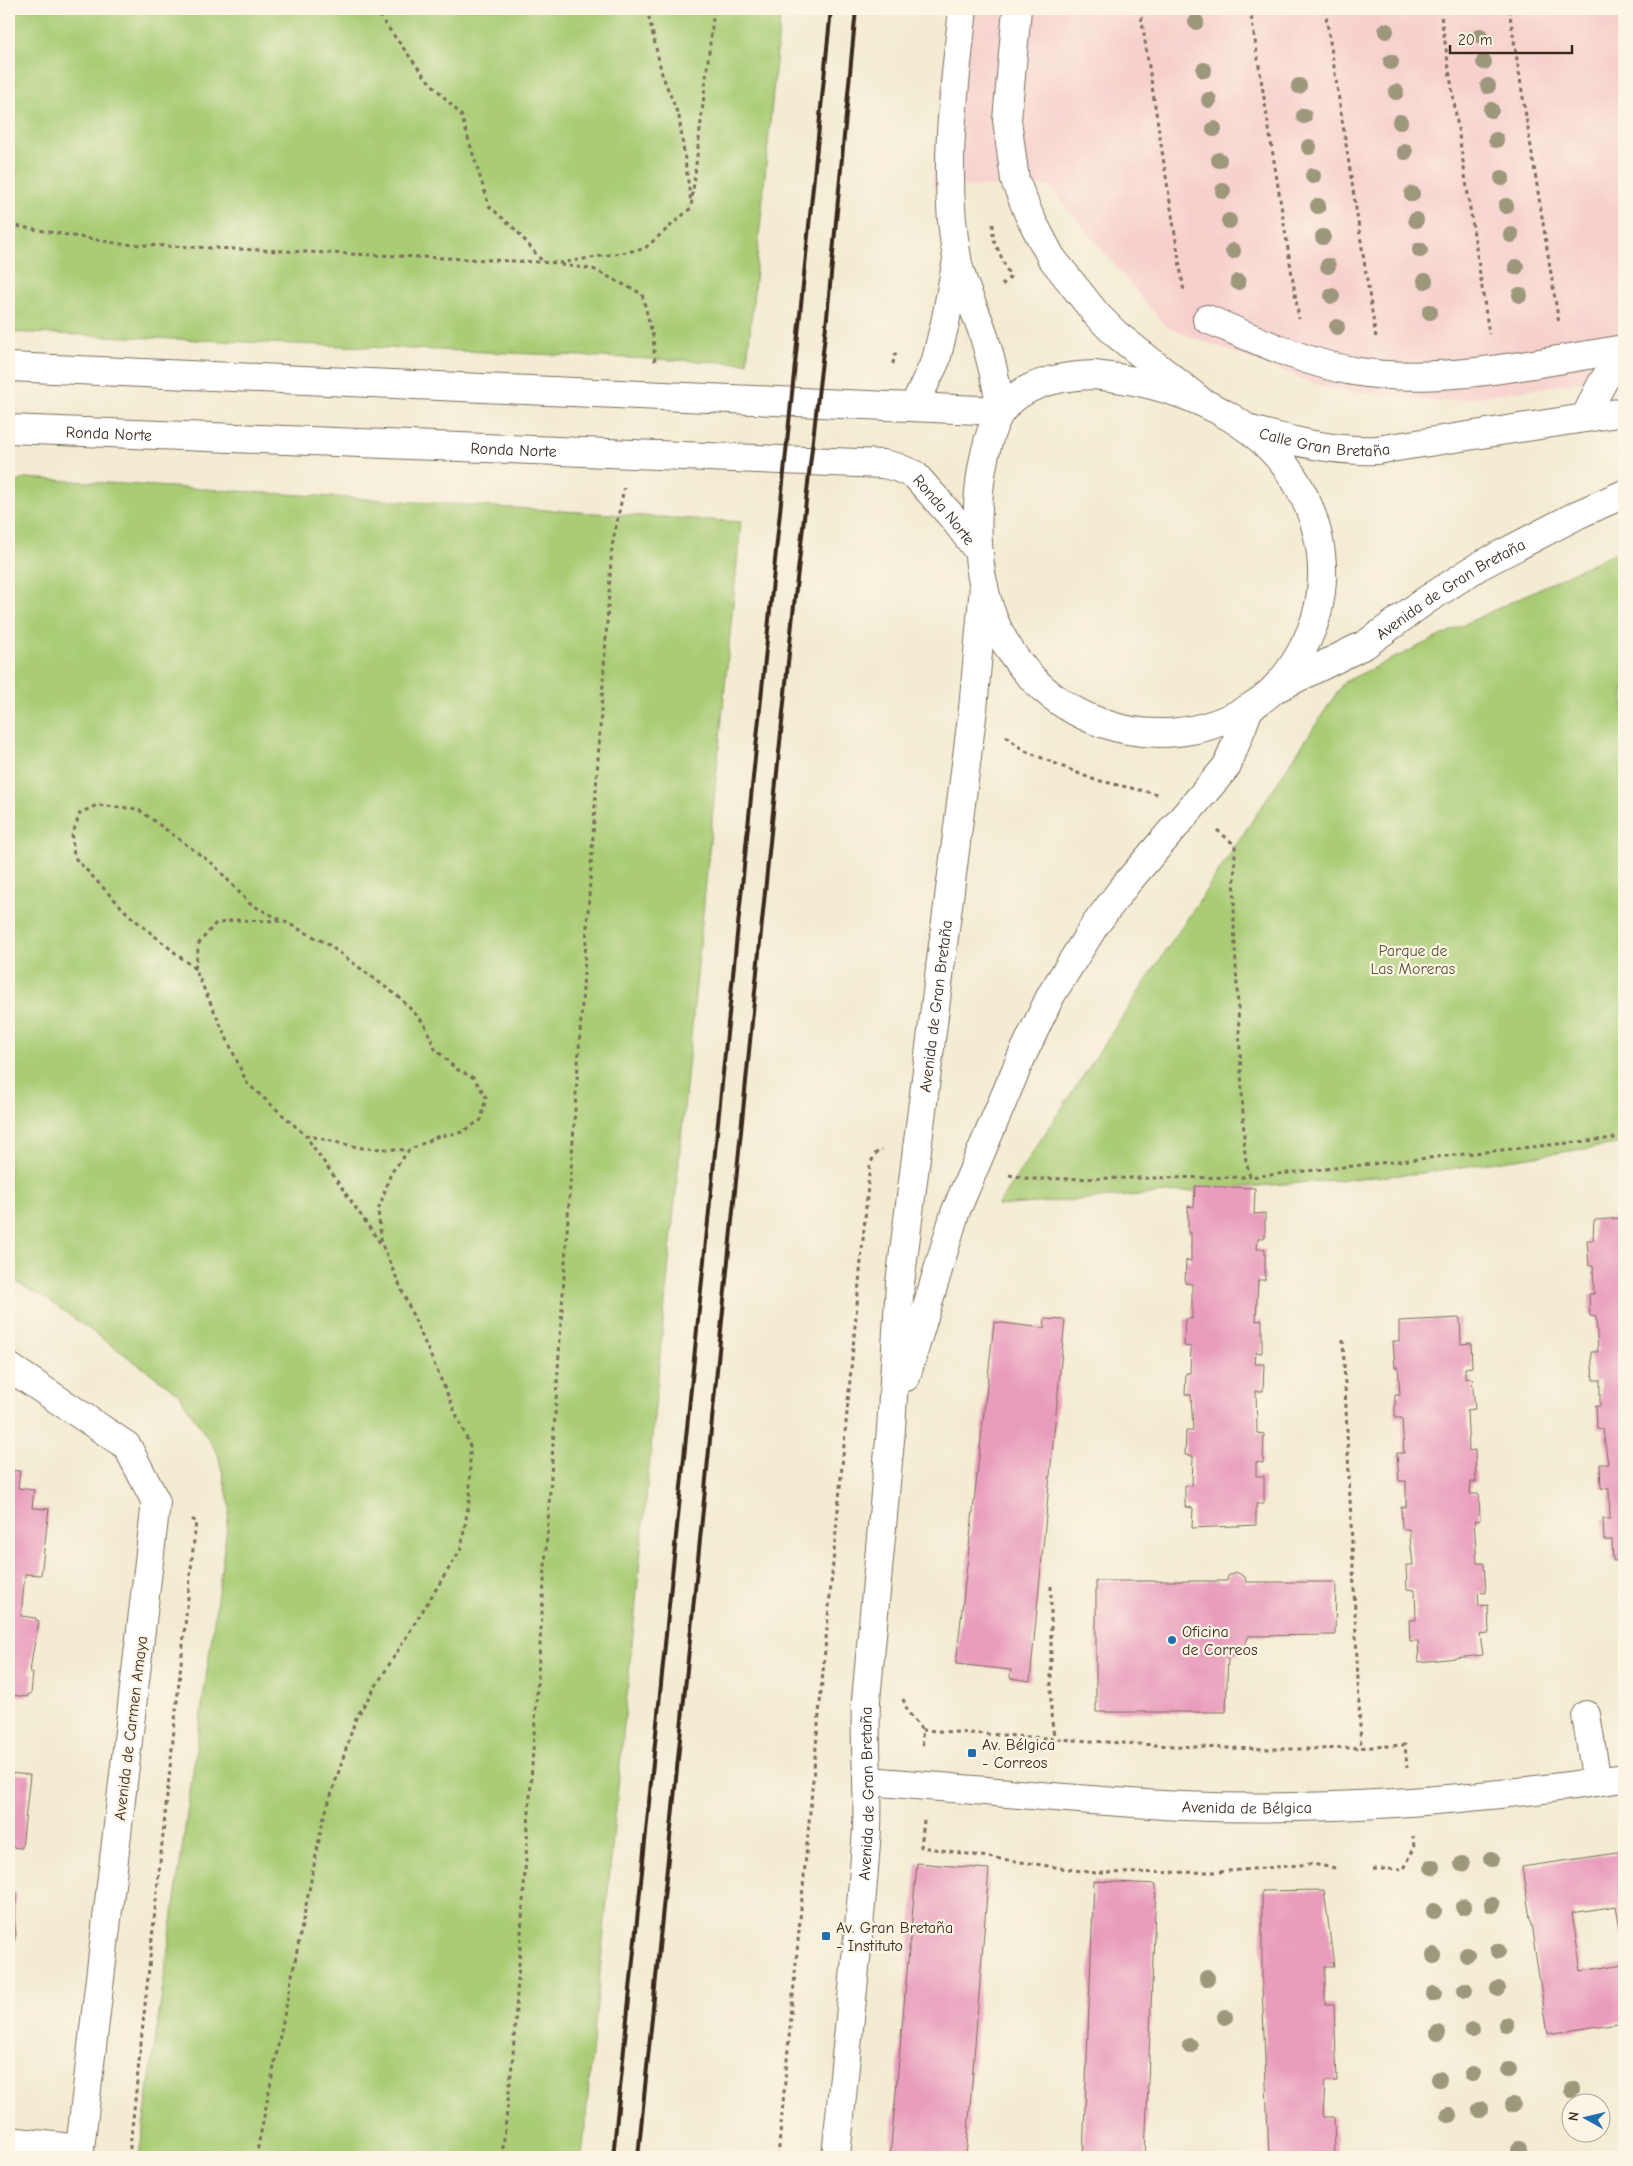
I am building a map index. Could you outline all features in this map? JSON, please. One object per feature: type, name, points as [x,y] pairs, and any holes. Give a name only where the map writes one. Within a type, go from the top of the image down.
[{"type":"street","points":[[963,9],[950,146],[950,202],[957,260],[963,284],[983,334],[994,373],[1001,411]]},
{"type":"street","points":[[1018,9],[1007,120],[1015,180],[1029,215],[1051,257],[1097,315],[1116,334],[1198,399]]},
{"type":"street","points":[[914,406],[936,360],[957,260]]},
{"type":"street","points":[[1207,319],[1295,356],[1326,365],[1376,374],[1457,374],[1624,348]]},
{"type":"street","points":[[1585,418],[1604,378],[1624,359]]},
{"type":"street","points":[[9,368],[1001,411]]},
{"type":"street","points":[[984,584],[979,552],[977,514],[981,475],[984,456],[1001,411],[1013,400],[1040,384],[1078,375],[1102,375],[1135,381],[1198,399],[1249,430],[1267,445],[1296,481],[1306,500],[1314,522],[1321,557],[1321,593],[1316,618],[1301,651],[1278,688]]},
{"type":"street","points":[[1585,418],[1624,412]]},
{"type":"street","name":"Calle Gran Bretaña","points":[[1249,430],[1310,445],[1344,450],[1377,450],[1585,418]]},
{"type":"street","name":"Ronda Norte","points":[[9,429],[883,464],[907,470],[915,475],[953,518],[979,552]]},
{"type":"street","name":"Avenida de Gran Bretaña","points":[[984,584],[993,616],[1000,632],[1022,666],[1052,695],[1092,720],[1117,729],[1136,732],[1171,733],[1203,728],[1249,708],[1278,688],[1366,644],[1425,601],[1479,566],[1579,514],[1624,494]]},
{"type":"street","name":"Avenida de Gran Bretaña","points":[[836,2157],[864,1876],[868,1781],[865,1736],[866,1700],[891,1429],[900,1282],[973,709],[984,584]]},
{"type":"street","name":"Avenida de Gran Bretaña","points":[[891,1429],[931,1288],[955,1213],[1037,1023],[1060,980],[1095,925],[1157,846],[1227,766],[1249,708]]},
{"type":"street","points":[[9,1367],[127,1446],[156,1502]]},
{"type":"street","name":"Avenida de Carmen Amaya","points":[[80,2153],[156,1502]]},
{"type":"street","points":[[1586,1715],[1597,1782]]},
{"type":"street","name":"Avenida de Bélgica","points":[[868,1781],[1086,1800],[1238,1807],[1410,1802],[1624,1778]]},
{"type":"street","points":[[9,2141],[80,2153]]},
{"type":"path","points":[[374,9],[425,77],[461,115],[488,206],[516,230],[543,262],[593,269],[642,294],[653,337],[657,395]]},
{"type":"path","points":[[647,9],[662,74],[680,117],[691,208]]},
{"type":"path","points":[[9,226],[121,244],[560,263],[644,249],[691,208],[714,9]]},
{"type":"path","points":[[1140,9],[1185,295]]},
{"type":"path","points":[[1250,9],[1300,325]]},
{"type":"path","points":[[1325,9],[1377,343]]},
{"type":"path","points":[[1440,9],[1490,342]]},
{"type":"path","points":[[1509,9],[1560,331]]},
{"type":"path","points":[[502,2157],[514,2035],[612,546],[624,484]]},
{"type":"path","points":[[973,709],[1023,750],[1092,779],[1150,792],[1191,808],[1235,845],[1235,944],[1245,1156],[1250,1177],[1624,1137]]},
{"type":"path","points":[[256,2157],[324,1820],[356,1718],[461,1549],[470,1495],[470,1446],[383,1247],[305,1135],[247,1082],[195,969],[129,915],[74,857],[72,836],[80,813],[97,805],[138,809],[214,865],[250,904],[326,943],[399,997],[424,1023],[435,1048],[456,1069],[474,1078],[486,1097],[481,1120],[462,1132],[436,1137],[409,1150],[391,1173],[378,1211],[383,1247]]},
{"type":"path","points":[[195,969],[199,943],[215,924],[235,920],[282,921]]},
{"type":"path","points":[[305,1135],[362,1148],[409,1150]]},
{"type":"path","points":[[922,1730],[1208,1747],[1361,1748],[1343,1340]]},
{"type":"path","points":[[129,2157],[196,1521],[156,1502]]},
{"type":"path","points":[[1051,1586],[1051,1714],[1054,1737]]},
{"type":"path","points":[[902,1695],[908,1712],[922,1730],[923,1749]]},
{"type":"path","points":[[923,1826],[921,1847],[1095,1873],[1217,1872],[1312,1864],[1335,1868]]},
{"type":"path","points":[[1373,1868],[1404,1869],[1414,1848]]},
{"type":"shaded area","points":[[949,9],[1624,9],[1624,376],[1441,402],[1332,390],[1166,327],[1049,186],[932,187]]},
{"type":"green space","points":[[9,9],[781,9],[747,363],[9,332]]},
{"type":"green space","points":[[25,478],[741,522],[582,2157],[139,2157],[230,1506],[218,1454],[178,1393],[47,1299],[9,1278],[9,487]]},
{"type":"green space","name":"Parque de Las Moreras","points":[[1624,548],[1624,1143],[1415,1174],[997,1206],[1344,682]]},
{"type":"building","points":[[1195,1186],[1255,1188],[1254,1214],[1265,1213],[1265,1238],[1258,1238],[1257,1249],[1265,1249],[1265,1280],[1258,1280],[1256,1321],[1262,1320],[1262,1353],[1256,1352],[1255,1364],[1264,1364],[1263,1391],[1256,1391],[1257,1433],[1264,1434],[1263,1463],[1256,1462],[1256,1476],[1264,1476],[1264,1504],[1256,1504],[1256,1525],[1192,1528],[1193,1508],[1185,1507],[1185,1485],[1192,1486],[1193,1456],[1185,1455],[1186,1431],[1193,1431],[1191,1395],[1185,1394],[1186,1373],[1190,1373],[1191,1347],[1184,1346],[1185,1319],[1192,1319],[1192,1284],[1185,1283],[1186,1260],[1191,1261],[1191,1233],[1188,1233],[1188,1206],[1194,1207]]},
{"type":"building","points":[[1624,1218],[1624,1560],[1613,1561],[1612,1540],[1604,1540],[1603,1519],[1610,1519],[1609,1489],[1601,1488],[1600,1464],[1608,1464],[1603,1429],[1597,1428],[1596,1406],[1600,1406],[1600,1380],[1593,1380],[1591,1352],[1598,1352],[1596,1317],[1590,1316],[1589,1294],[1594,1294],[1593,1266],[1589,1266],[1587,1240],[1593,1240],[1594,1220]]},
{"type":"building","points":[[1460,1318],[1461,1344],[1471,1343],[1472,1367],[1465,1368],[1465,1379],[1472,1378],[1475,1409],[1467,1410],[1469,1451],[1475,1450],[1476,1482],[1471,1482],[1470,1494],[1479,1494],[1480,1520],[1474,1521],[1477,1563],[1484,1563],[1486,1593],[1478,1592],[1479,1606],[1488,1605],[1489,1633],[1480,1634],[1483,1655],[1419,1662],[1418,1641],[1410,1641],[1409,1620],[1416,1620],[1415,1590],[1407,1589],[1406,1565],[1413,1565],[1409,1529],[1402,1529],[1401,1507],[1406,1507],[1406,1481],[1399,1481],[1397,1453],[1404,1453],[1402,1418],[1395,1418],[1395,1395],[1400,1395],[1398,1367],[1395,1367],[1393,1341],[1399,1341],[1399,1321]]},
{"type":"building","points":[[1045,1319],[1065,1320],[1030,1681],[1010,1678],[1011,1670],[956,1664],[994,1322],[1044,1328]]},
{"type":"building","points":[[9,1470],[20,1471],[18,1488],[34,1490],[32,1508],[49,1509],[41,1575],[25,1574],[21,1616],[36,1618],[39,1621],[30,1673],[33,1673],[31,1694],[28,1694],[28,1697],[12,1695],[10,1714]]},
{"type":"building","name":"Oficina de Correos","points":[[1236,1572],[1245,1577],[1246,1582],[1336,1582],[1335,1635],[1249,1636],[1242,1651],[1235,1655],[1228,1655],[1226,1712],[1096,1712],[1096,1581],[1227,1581],[1228,1576]]},
{"type":"building","points":[[9,1773],[30,1775],[22,1848],[9,1847]]},
{"type":"building","points":[[1624,1852],[1624,1953],[1616,1906],[1572,1913],[1581,1971],[1624,1964],[1624,2022],[1548,2034],[1522,1867]]},
{"type":"building","points":[[917,1863],[989,1869],[966,2157],[890,2157]]},
{"type":"building","points":[[1094,1881],[1156,1884],[1145,2157],[1083,2157]]},
{"type":"building","points":[[1324,1890],[1334,1966],[1325,1966],[1325,2004],[1334,2004],[1337,2081],[1325,2081],[1323,2117],[1334,2117],[1335,2157],[1269,2157],[1262,1986],[1262,1891]]},
{"type":"building","points":[[9,1893],[17,1893],[14,1916],[16,1934],[12,1950],[9,1950]]},
{"type":"railway","points":[[613,2157],[831,9]]},
{"type":"railway","points":[[638,2157],[792,623],[827,317],[856,9]]},
{"type":"place","name":"Oficina de Correos","points":[[1172,1640]]},
{"type":"place","name":"Av. Bélgica - Correos","points":[[972,1753]]},
{"type":"place","name":"Av. Gran Bretaña - Instituto","points":[[826,1936]]}]
